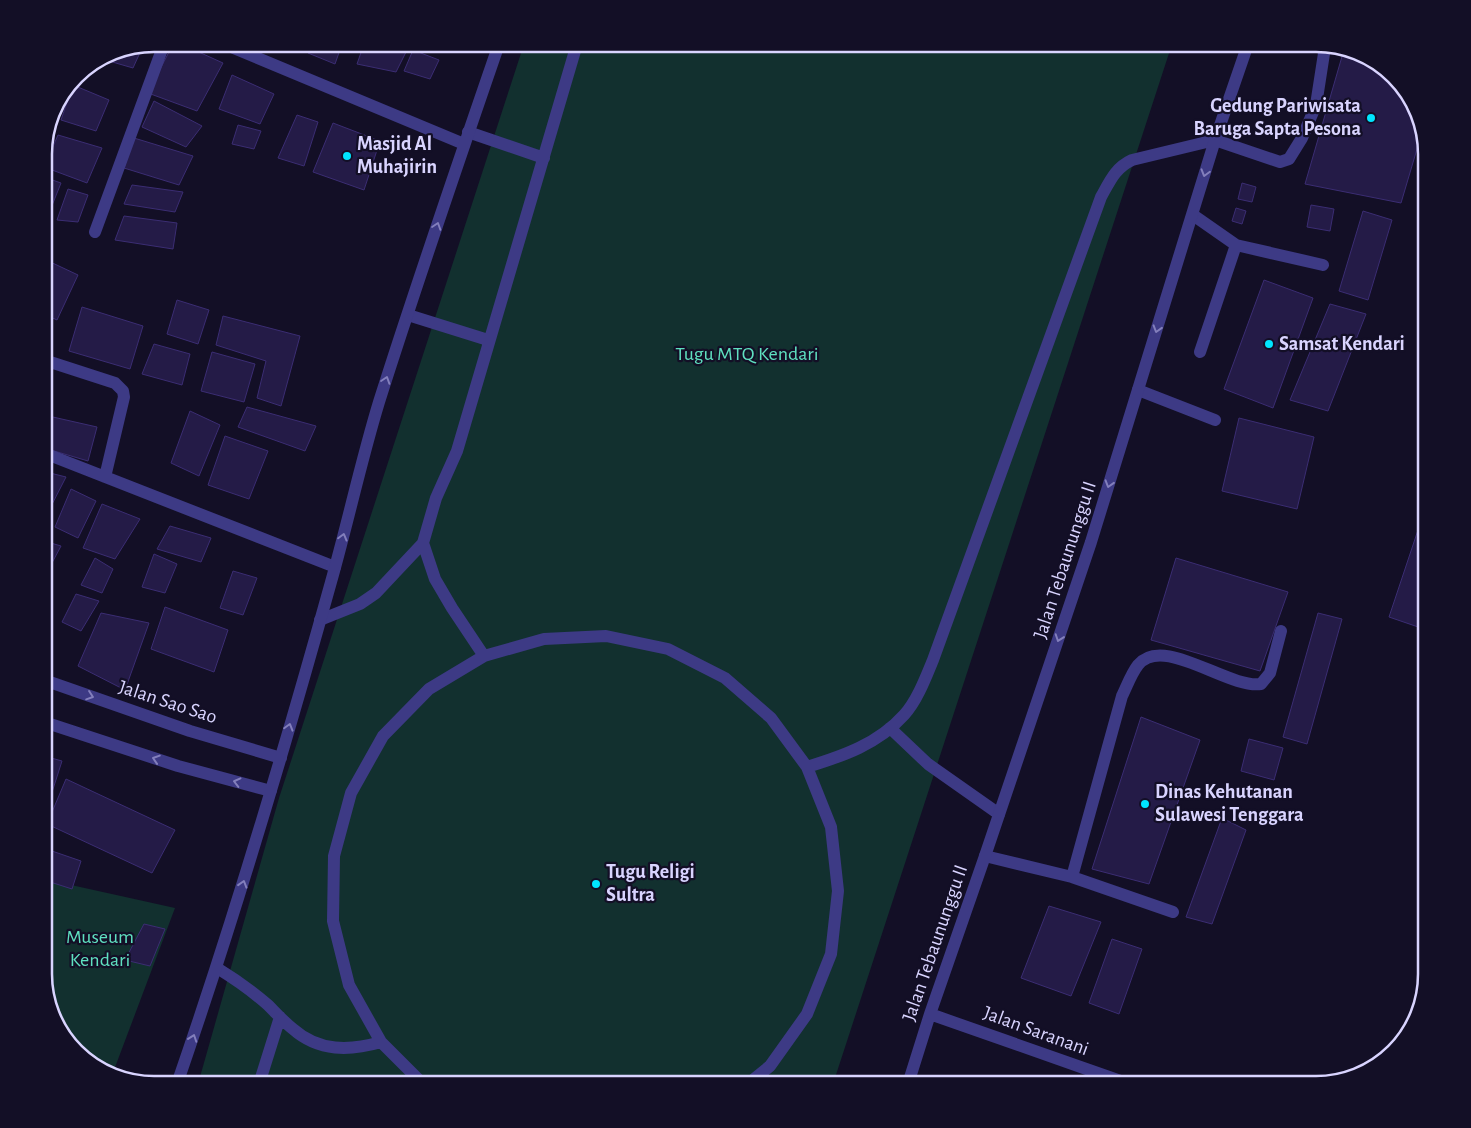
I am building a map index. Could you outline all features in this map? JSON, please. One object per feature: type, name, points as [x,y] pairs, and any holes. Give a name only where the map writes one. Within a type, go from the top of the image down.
[{"type":"street","name":"Jalan Tebaununggu II","points":[[911,1076],[1091,542],[1215,140],[1245,52]]},
{"type":"street","points":[[95,232],[161,53]]},
{"type":"street","points":[[247,53],[466,138],[544,158]]},
{"type":"street","points":[[180,1076],[217,968],[281,758],[336,568],[378,404],[495,53]]},
{"type":"street","points":[[320,620],[360,604],[376,593],[423,543],[436,498],[457,451],[488,340],[575,53]]},
{"type":"street","points":[[807,767],[847,754],[872,741],[905,714],[921,687],[933,660],[1098,206],[1116,171],[1123,164],[1132,160],[1215,140],[1280,162],[1289,159],[1302,138],[1316,105],[1324,53]]},
{"type":"street","points":[[1193,215],[1236,245],[1323,265]]},
{"type":"street","points":[[1200,352],[1236,245]]},
{"type":"street","points":[[408,315],[488,340]]},
{"type":"street","points":[[53,363],[115,383],[123,392],[124,397],[105,477]]},
{"type":"street","points":[[1138,390],[1215,420]]},
{"type":"street","points":[[53,457],[336,568]]},
{"type":"street","points":[[423,543],[435,578],[452,608],[484,656]]},
{"type":"street","points":[[1072,877],[1122,696],[1138,664],[1145,658],[1156,655],[1177,658],[1238,682],[1252,685],[1261,684],[1270,673],[1281,631]]},
{"type":"street","points":[[415,1076],[381,1042],[349,985],[333,921],[334,856],[350,793],[383,736],[429,690],[484,656],[544,639],[606,636],[668,650],[725,678],[771,718],[807,767],[831,827],[838,890],[831,954],[807,1014],[770,1066],[758,1076]]},
{"type":"street","name":"Jalan Sao Sao","points":[[53,683],[190,731],[281,758]]},
{"type":"street","points":[[53,725],[178,766],[271,791]]},
{"type":"street","points":[[890,728],[928,764],[999,814]]},
{"type":"street","points":[[985,856],[1072,877],[1173,912]]},
{"type":"street","points":[[217,968],[243,984],[294,1031],[326,1047],[344,1049],[381,1042]]},
{"type":"street","name":"Jalan Saranani","points":[[930,1014],[1107,1076]]},
{"type":"street","points":[[262,1076],[280,1017]]},
{"type":"green space","name":"Tugu MTQ Kendari","points":[[1169,52],[836,1076],[200,1076],[279,798],[521,53]]},
{"type":"green space","name":"Museum Kendari","points":[[53,881],[175,908],[115,1067],[98,1058],[82,1046],[60,1012],[53,987]]},
{"type":"building","points":[[168,53],[201,53],[223,63],[197,111],[148,93]]},
{"type":"building","points":[[308,53],[339,53],[335,64]]},
{"type":"building","points":[[361,53],[406,53],[396,72],[357,64]]},
{"type":"building","points":[[412,53],[420,53],[439,60],[430,79],[404,71]]},
{"type":"building","points":[[140,54],[133,68],[112,62]]},
{"type":"building","name":"Gedung Pariwisata Baruga Sapta Pesona","points":[[1342,56],[1355,60],[1389,82],[1401,98],[1413,122],[1418,146],[1401,203],[1305,184]]},
{"type":"building","points":[[232,75],[274,94],[260,124],[219,109]]},
{"type":"building","points":[[78,87],[109,100],[96,131],[61,120],[67,102]]},
{"type":"building","points":[[154,101],[202,126],[186,147],[142,127]]},
{"type":"building","points":[[297,115],[318,122],[304,166],[278,158]]},
{"type":"building","name":"Masjid Al Muhajirin","points":[[333,123],[380,141],[364,190],[313,172]]},
{"type":"building","points":[[238,125],[261,131],[254,149],[232,144]]},
{"type":"building","points":[[58,135],[102,148],[87,183],[53,170],[53,146]]},
{"type":"building","points":[[134,138],[193,156],[179,185],[124,168]]},
{"type":"building","points":[[53,180],[61,183],[53,203]]},
{"type":"building","points":[[1242,183],[1256,187],[1252,202],[1238,199]]},
{"type":"building","points":[[132,185],[183,192],[175,212],[124,204]]},
{"type":"building","points":[[68,189],[88,195],[78,222],[57,220]]},
{"type":"building","points":[[1311,205],[1334,209],[1330,231],[1307,227]]},
{"type":"building","points":[[1236,208],[1246,211],[1242,224],[1232,221]]},
{"type":"building","points":[[1363,211],[1392,220],[1368,300],[1339,291]]},
{"type":"building","points":[[124,216],[177,223],[173,249],[115,240]]},
{"type":"building","points":[[53,263],[78,275],[57,320],[53,318]]},
{"type":"building","name":"Samsat Kendari","points":[[1264,280],[1313,298],[1273,408],[1224,389]]},
{"type":"building","points":[[177,300],[209,310],[198,344],[167,334]]},
{"type":"building","points":[[1330,304],[1366,314],[1328,411],[1290,400]]},
{"type":"building","points":[[82,307],[143,326],[130,369],[69,351]]},
{"type":"building","points":[[223,316],[300,336],[281,406],[257,398],[266,361],[216,345]]},
{"type":"building","points":[[154,344],[190,354],[182,385],[142,374]]},
{"type":"building","points":[[212,352],[255,364],[244,402],[201,391]]},
{"type":"building","points":[[247,407],[316,426],[305,451],[238,427]]},
{"type":"building","points":[[190,411],[220,425],[199,476],[171,463]]},
{"type":"building","points":[[53,417],[97,427],[88,461],[53,451]]},
{"type":"building","points":[[1239,418],[1314,437],[1297,509],[1222,491]]},
{"type":"building","points":[[225,436],[268,451],[249,499],[208,485]]},
{"type":"building","points":[[53,474],[66,477],[53,502]]},
{"type":"building","points":[[71,489],[96,501],[78,538],[55,527]]},
{"type":"building","points":[[102,504],[140,519],[115,559],[83,548]]},
{"type":"building","points":[[170,526],[211,538],[201,562],[157,549]]},
{"type":"building","points":[[1418,530],[1418,627],[1389,617]]},
{"type":"building","points":[[53,544],[61,546],[53,561]]},
{"type":"building","points":[[154,554],[177,564],[165,593],[142,587]]},
{"type":"building","points":[[95,558],[113,569],[102,593],[81,585]]},
{"type":"building","points":[[1176,558],[1288,592],[1260,671],[1151,640]]},
{"type":"building","points":[[233,571],[257,578],[243,615],[220,608]]},
{"type":"building","points":[[76,594],[99,601],[81,631],[62,622]]},
{"type":"building","points":[[165,607],[228,630],[214,672],[151,649]]},
{"type":"building","points":[[101,613],[149,623],[125,690],[78,666]]},
{"type":"building","points":[[1318,613],[1342,619],[1307,744],[1283,737]]},
{"type":"building","name":"Dinas Kehutanan Sulawesi Tenggara","points":[[1141,717],[1200,740],[1149,884],[1092,869]]},
{"type":"building","points":[[1249,739],[1283,748],[1274,780],[1241,771]]},
{"type":"building","points":[[53,758],[62,761],[53,789]]},
{"type":"building","points":[[66,779],[175,830],[152,873],[53,827],[53,810]]},
{"type":"building","points":[[1222,818],[1246,830],[1212,924],[1186,917]]},
{"type":"building","points":[[53,851],[81,861],[72,889],[53,883]]},
{"type":"building","points":[[1049,906],[1101,922],[1071,996],[1021,978]]},
{"type":"building","points":[[144,924],[165,929],[150,966],[125,960]]},
{"type":"building","points":[[1112,939],[1142,949],[1119,1014],[1089,1003]]},
{"type":"place","name":"Gedung Pariwisata Baruga Sapta Pesona","points":[[1371,118]]},
{"type":"place","name":"Masjid Al Muhajirin","points":[[347,156]]},
{"type":"place","name":"Samsat Kendari","points":[[1269,344]]},
{"type":"place","name":"Dinas Kehutanan Sulawesi Tenggara","points":[[1145,804]]},
{"type":"place","name":"Tugu Religi Sultra","points":[[596,884]]}]
